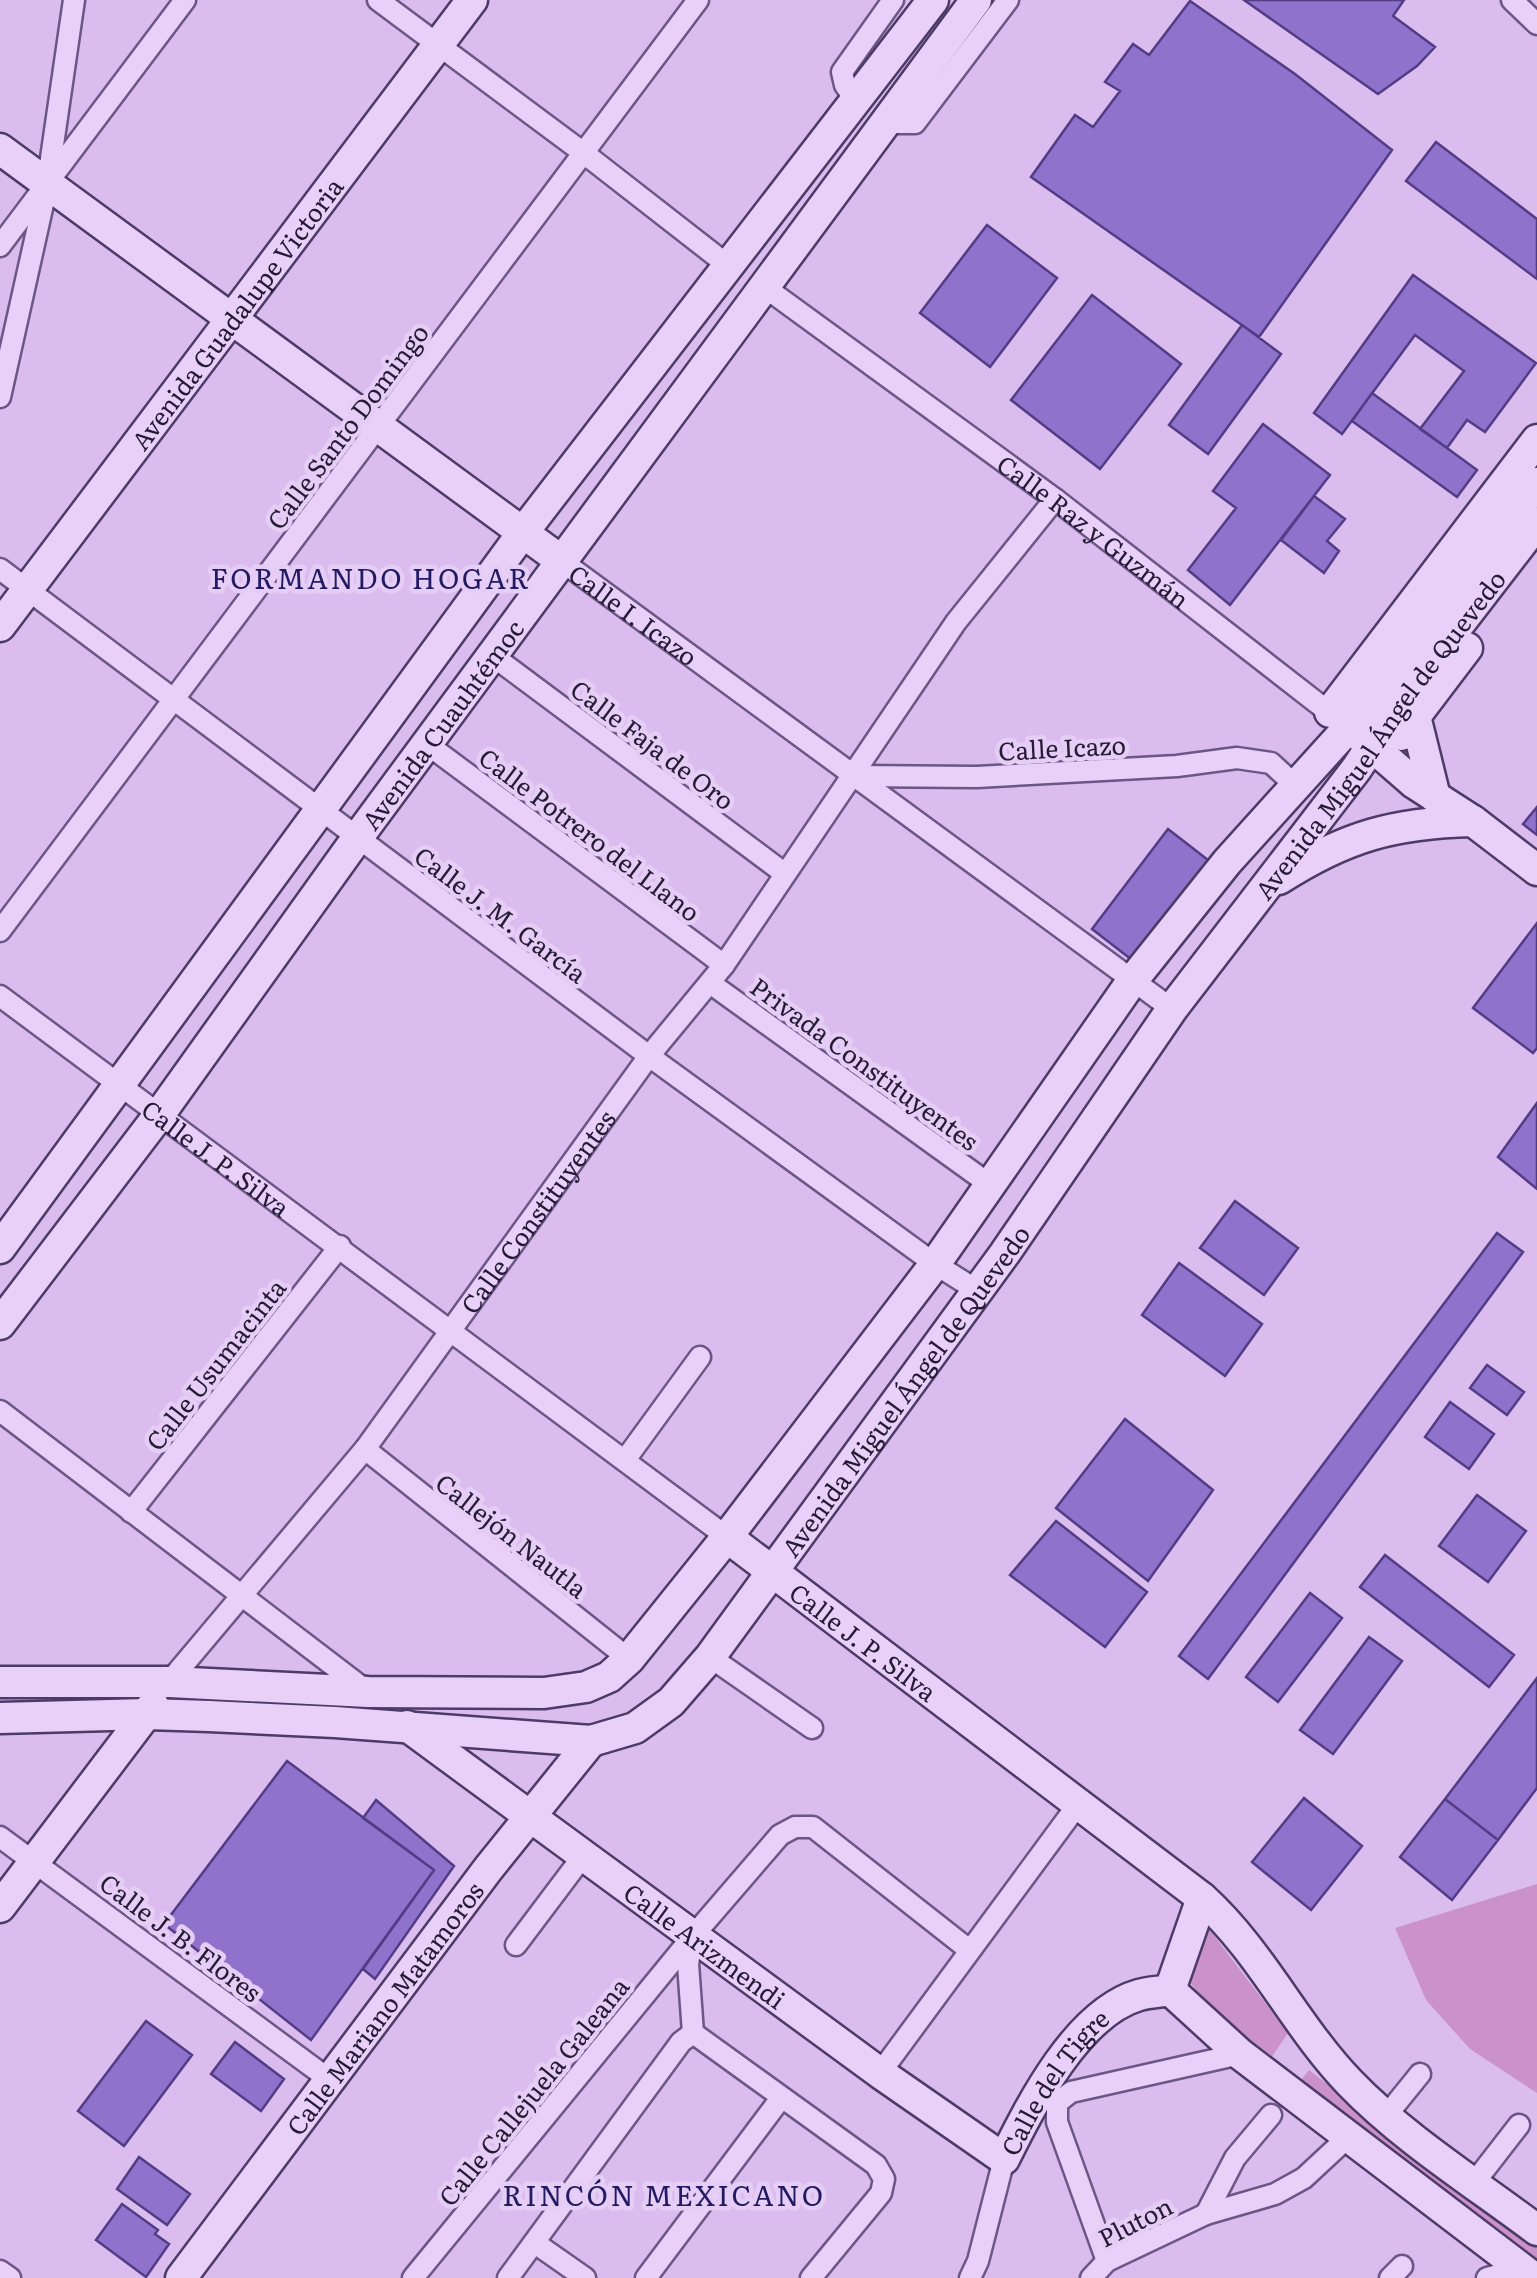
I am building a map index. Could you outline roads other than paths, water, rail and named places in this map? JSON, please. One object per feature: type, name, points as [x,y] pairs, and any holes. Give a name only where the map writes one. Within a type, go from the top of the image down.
[{"type":"main road","name":"Avenida Guadalupe Victoria","points":[[0,626],[472,0]]},
{"type":"main road","name":"Avenida Cuauhtémoc","points":[[0,1248],[524,530],[933,0]]},
{"type":"main road","name":"Avenida Cuauhtémoc","points":[[0,1324],[159,1115],[358,837],[976,0]]},
{"type":"main road","name":"Calle I. Icazo","points":[[0,150],[563,562]]},
{"type":"main road","points":[[1358,742],[1537,440]]},
{"type":"main road","name":"Avenida Miguel Ángel de Quevedo","points":[[0,1718],[147,1714],[407,1726],[592,1741],[635,1728],[659,1711],[710,1657],[978,1290],[1172,1009],[1286,859],[1358,742],[1537,483]]},
{"type":"main road","name":"Avenida Miguel Ángel de Quevedo","points":[[1412,702],[1537,523]]},
{"type":"main road","points":[[1358,742],[1412,702],[1537,557]]},
{"type":"main road","points":[[1412,702],[1425,790]]},
{"type":"main road","name":"Avenida Miguel Ángel de Quevedo","points":[[0,1682],[169,1682],[368,1692],[544,1693],[586,1687],[608,1677],[629,1659],[727,1538],[935,1264],[1132,981],[1228,862],[1322,758],[1358,742]]},
{"type":"main road","name":"Calle Raz y Guzmán","points":[[1358,742],[1537,870]]},
{"type":"main road","points":[[1286,859],[1302,811],[1297,787]]},
{"type":"main road","points":[[1264,888],[1320,853],[1371,834],[1414,823],[1473,822]]},
{"type":"main road","name":"Calle J. P. Silva","points":[[727,1538],[1202,1898],[1220,1914],[1262,1967],[1311,2040],[1352,2085],[1386,2116],[1537,2230]]},
{"type":"main road","name":"Calle Constituyentes","points":[[0,1907],[169,1682]]},
{"type":"main road","name":"Calle Arizmendi","points":[[407,1726],[1004,2159]]},
{"type":"main road","name":"Calle Mariano Matamoros","points":[[181,2278],[488,1869],[592,1741]]},
{"type":"main road","points":[[1202,1898],[1170,1990],[1240,2054],[1528,2273]]},
{"type":"main road","name":"Calle del Tigre","points":[[1004,2159],[1028,2112],[1067,2053],[1107,2010],[1139,1995],[1170,1990]]},
{"type":"main road","points":[[1278,2084],[1311,2040]]},
{"type":"street","points":[[0,397],[47,186],[74,0]]},
{"type":"street","points":[[0,246],[184,0]]},
{"type":"street","points":[[378,0],[730,267]]},
{"type":"street","name":"Calle Santo Domingo","points":[[0,931],[698,0]]},
{"type":"street","points":[[856,101],[842,72],[893,0]]},
{"type":"street","points":[[884,123],[915,123],[1008,0]]},
{"type":"street","points":[[1512,0],[1537,24]]},
{"type":"street","name":"Calle Raz y Guzmán","points":[[766,288],[1055,500],[1358,742]]},
{"type":"street","name":"Calle Constituyentes","points":[[169,1682],[364,1450],[649,1056],[724,965],[956,622],[1055,500]]},
{"type":"street","name":"Calle I. Icazo","points":[[563,562],[1172,1009]]},
{"type":"street","name":"Calle J. M. García","points":[[0,569],[649,1056],[935,1264],[978,1290]]},
{"type":"street","name":"Calle Faja de Oro","points":[[493,656],[784,872]]},
{"type":"street","name":"Calle Potrero del Llano","points":[[427,744],[724,965]]},
{"type":"street","name":"Calle Icazo","points":[[854,776],[976,777],[1177,766],[1237,758],[1271,763],[1322,758]]},
{"type":"street","points":[[1271,763],[1297,787]]},
{"type":"street","name":"Privada Constituyentes","points":[[710,982],[990,1184]]},
{"type":"street","name":"Calle J. P. Silva","points":[[0,996],[727,1538]]},
{"type":"street","name":"Calle Usumacinta","points":[[130,1512],[340,1246]]},
{"type":"street","points":[[625,1460],[700,1357]]},
{"type":"street","points":[[0,1411],[368,1692]]},
{"type":"street","name":"Callejón Nautla","points":[[364,1450],[629,1659]]},
{"type":"street","points":[[710,1657],[812,1728]]},
{"type":"street","points":[[880,2072],[1079,1803]]},
{"type":"street","name":"Calle Callejuela Galeana","points":[[413,2278],[692,1936],[780,1835],[795,1827],[813,1827],[968,1949]]},
{"type":"street","name":"Calle J. B. Flores","points":[[0,1838],[330,2080]]},
{"type":"street","points":[[516,1945],[582,1856]]},
{"type":"street","points":[[692,1936],[688,1964],[693,2033],[876,2165],[884,2179],[881,2193],[811,2278]]},
{"type":"street","points":[[508,2278],[681,2042],[693,2033]]},
{"type":"street","points":[[1107,2261],[1057,2122],[1058,2103],[1071,2092],[1240,2054]]},
{"type":"street","points":[[1386,2116],[1420,2074]]},
{"type":"street","points":[[646,2278],[782,2098]]},
{"type":"street","points":[[1206,2214],[1235,2158],[1270,2116]]},
{"type":"street","points":[[1474,2184],[1520,2125]]},
{"type":"street","name":"Pluton","points":[[1091,2278],[1107,2261],[1206,2214],[1275,2194],[1304,2178],[1347,2138]]},
{"type":"street","name":"Calle del Tigre","points":[[970,2278],[1004,2159]]},
{"type":"street","points":[[535,2243],[585,2278]]},
{"type":"street","points":[[0,2271],[10,2278]]},
{"type":"street","points":[[1487,2278],[1528,2273]]},
{"type":"district","name":"FORMANDO HOGAR","points":[[371,577]]},
{"type":"district","name":"RINCÓN MEXICANO","points":[[664,2194]]}]
